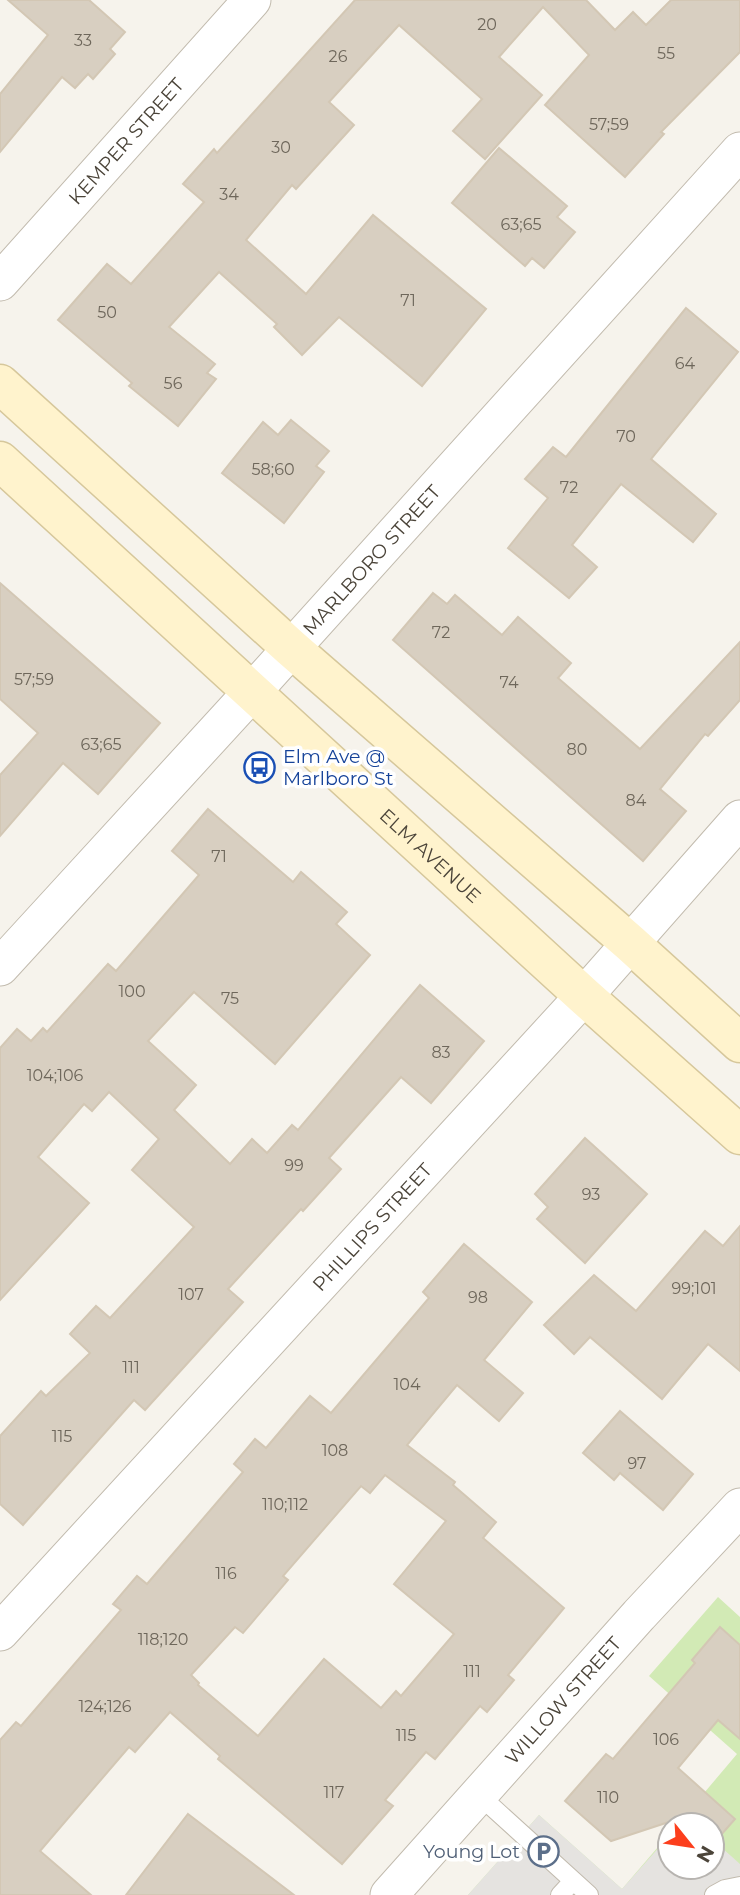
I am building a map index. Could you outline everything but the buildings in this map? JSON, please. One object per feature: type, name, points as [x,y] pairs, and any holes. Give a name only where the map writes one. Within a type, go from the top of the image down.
[{"type":"street","name":"KEMPER STREET","points":[[0,282],[234,6]]},
{"type":"street","name":"MARLBORO STREET","points":[[0,967],[740,151]]},
{"type":"street","points":[[0,384],[291,648],[630,943],[740,1043]]},
{"type":"street","name":"ELM AVENUE","points":[[0,461],[583,996],[740,1135]]},
{"type":"street","name":"PHILLIPS STREET","points":[[0,1632],[583,996],[740,819]]},
{"type":"street","name":"WILLOW STREET","points":[[389,1895],[639,1615],[740,1507]]},
{"type":"lane","points":[[479,1795],[589,1895]]},
{"type":"lane","points":[[560,1895],[573,1881]]},
{"type":"lane","points":[[714,1895],[740,1886]]},
{"type":"green space","points":[[718,1597],[740,1617],[740,1895],[468,1895],[539,1815],[622,1889],[656,1849],[656,1881],[726,1881],[726,1811],[689,1811],[737,1754],[649,1676]]},
{"type":"shaded area","name":"Young Lot","points":[[539,1815],[622,1889],[656,1851],[656,1881],[726,1881],[726,1852],[740,1864],[740,1895],[468,1895]]},
{"type":"place","name":"Elm Ave @ Marlboro St","points":[[260,767]]},
{"type":"place","name":"Young Lot","points":[[543,1851]]}]
